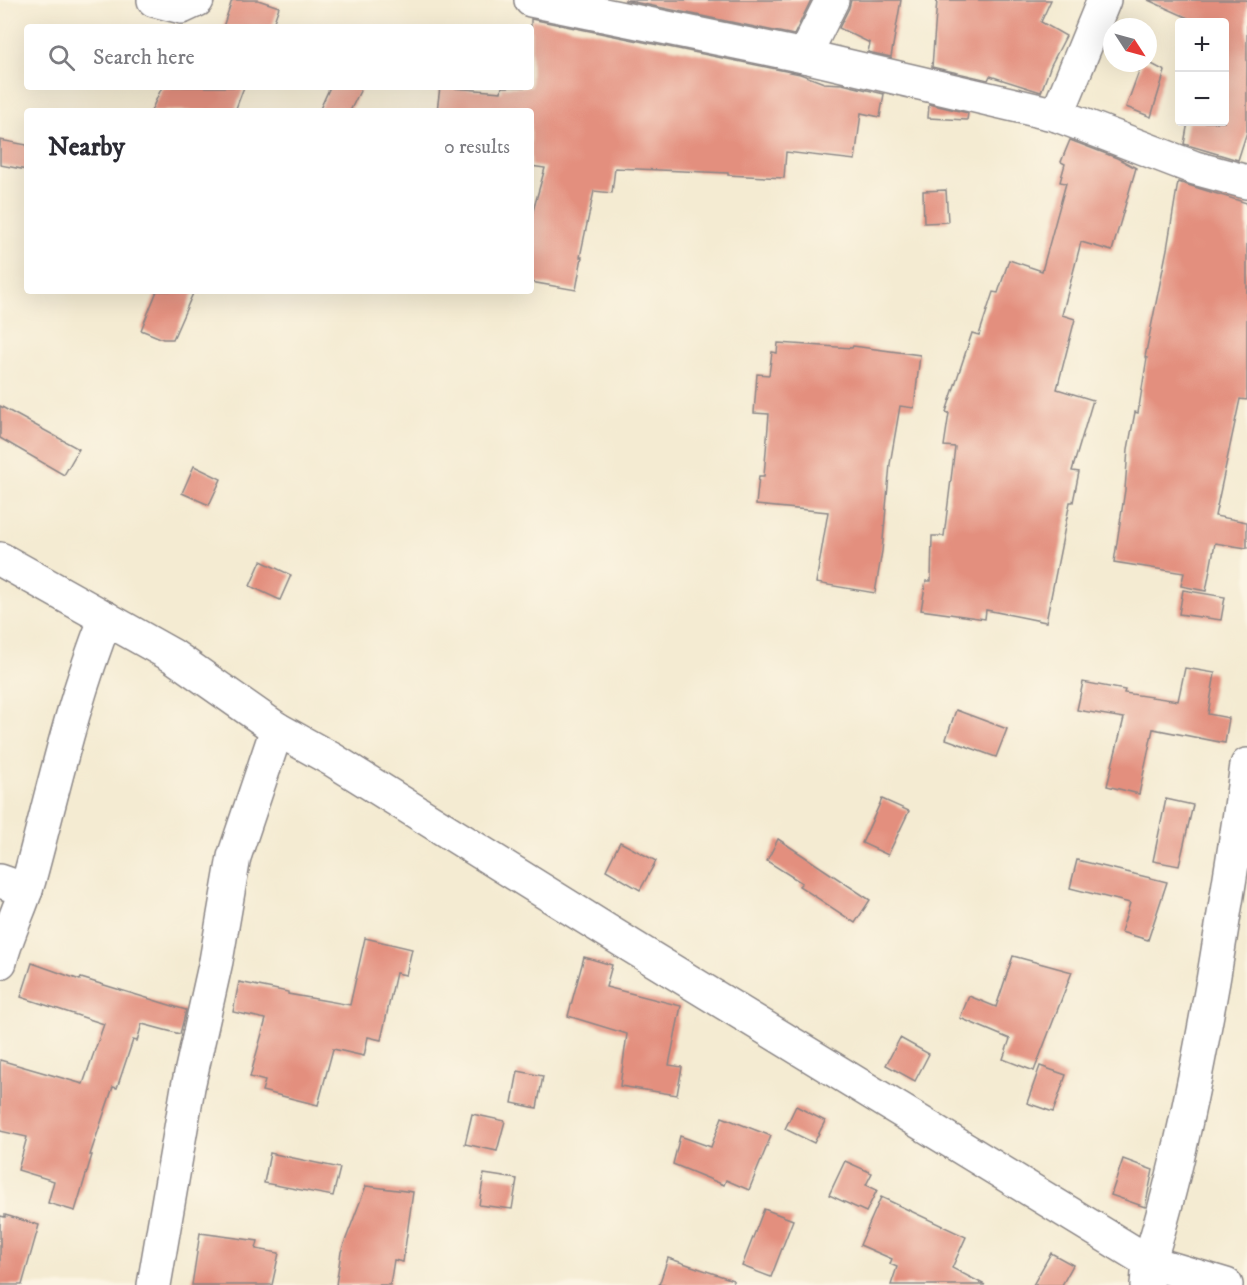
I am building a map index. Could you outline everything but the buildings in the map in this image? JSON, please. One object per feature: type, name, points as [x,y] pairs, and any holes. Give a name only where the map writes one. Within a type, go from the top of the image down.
[{"type":"street","points":[[154,0],[182,7],[197,0]]},
{"type":"street","points":[[531,0],[804,56],[1057,115],[1195,168],[1247,182]]},
{"type":"street","points":[[804,56],[832,0]]},
{"type":"street","points":[[1057,115],[1104,0]]},
{"type":"street","points":[[0,559],[173,656],[277,729],[333,760],[633,947],[1148,1273],[1226,1285]]},
{"type":"street","points":[[0,962],[13,885],[89,660],[106,618]]},
{"type":"street","points":[[154,1285],[188,1087],[216,961],[234,857],[277,729]]},
{"type":"street","points":[[1148,1273],[1195,1086],[1235,855],[1247,765]]}]
